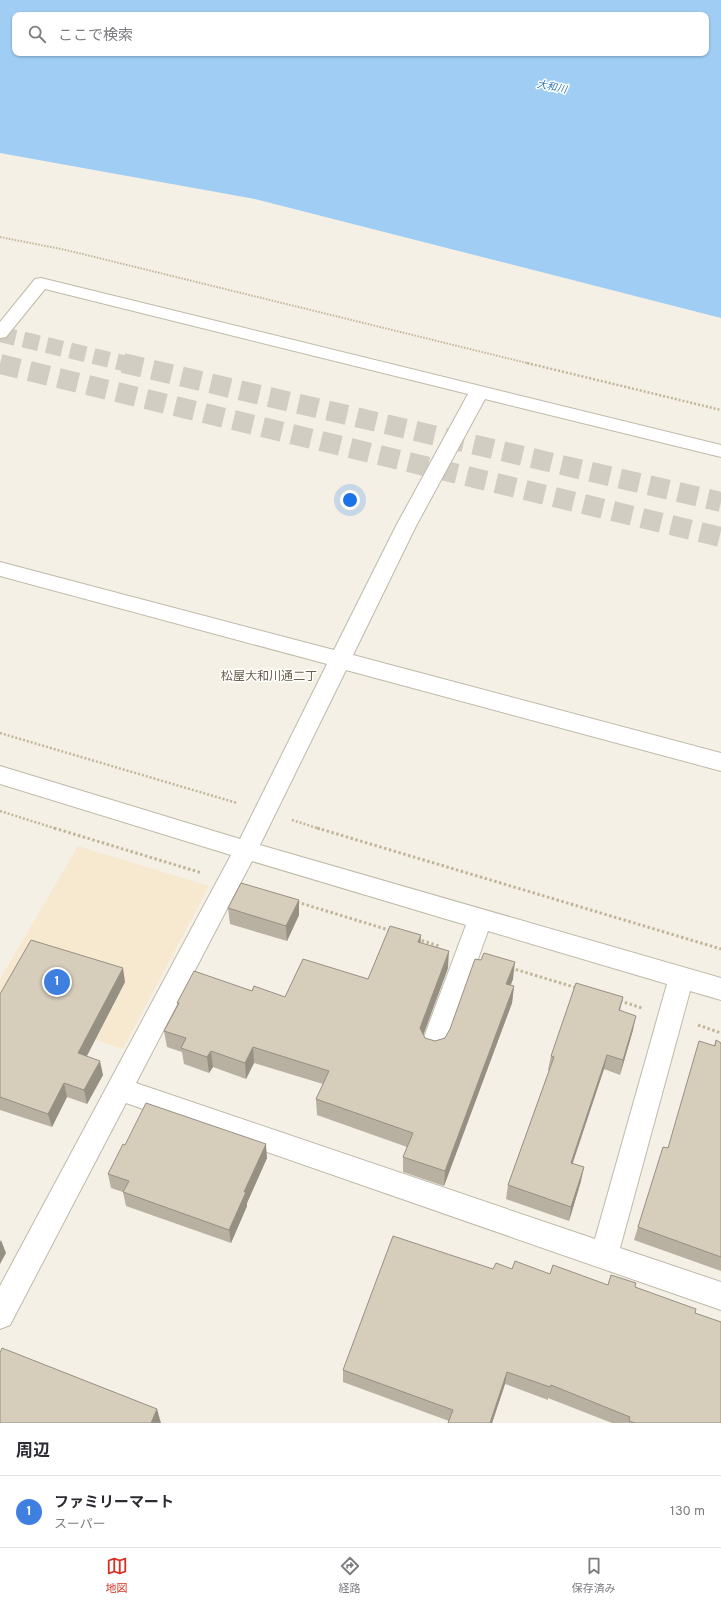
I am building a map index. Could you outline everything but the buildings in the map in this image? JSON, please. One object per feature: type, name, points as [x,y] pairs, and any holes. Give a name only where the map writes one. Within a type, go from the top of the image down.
[{"type":"street","points":[[0,333],[41,283],[721,451]]},
{"type":"street","points":[[0,1315],[246,850],[406,526],[478,392]]},
{"type":"street","points":[[0,569],[721,762]]},
{"type":"street","points":[[0,775],[246,850],[721,989]]},
{"type":"street","points":[[434,1045],[481,918]]},
{"type":"street","points":[[604,1256],[681,977]]},
{"type":"street","points":[[119,1089],[721,1296]]},
{"type":"path","points":[[0,237],[82,254],[721,410]]},
{"type":"path","points":[[0,733],[265,811],[721,949]]},
{"type":"path","points":[[0,811],[229,881]]},
{"type":"path","points":[[296,902],[393,931]]},
{"type":"path","points":[[416,938],[580,989]]},
{"type":"path","points":[[617,1000],[721,1032]]},
{"type":"shaded area","points":[[78,846],[209,886],[123,1049],[0,1008],[0,979]]},
{"type":"water","name":"大和川","points":[[0,0],[721,0],[721,318],[255,199],[0,153]]},
{"type":"tunnel","points":[[0,334],[127,364]]},
{"type":"tunnel","points":[[123,363],[721,502]]},
{"type":"tunnel","points":[[0,364],[721,537]]},
{"type":"place","name":"ファミリーマート","points":[[57,982]]},
{"type":"district","name":"松屋大和川通二丁","points":[[269,676]]}]
